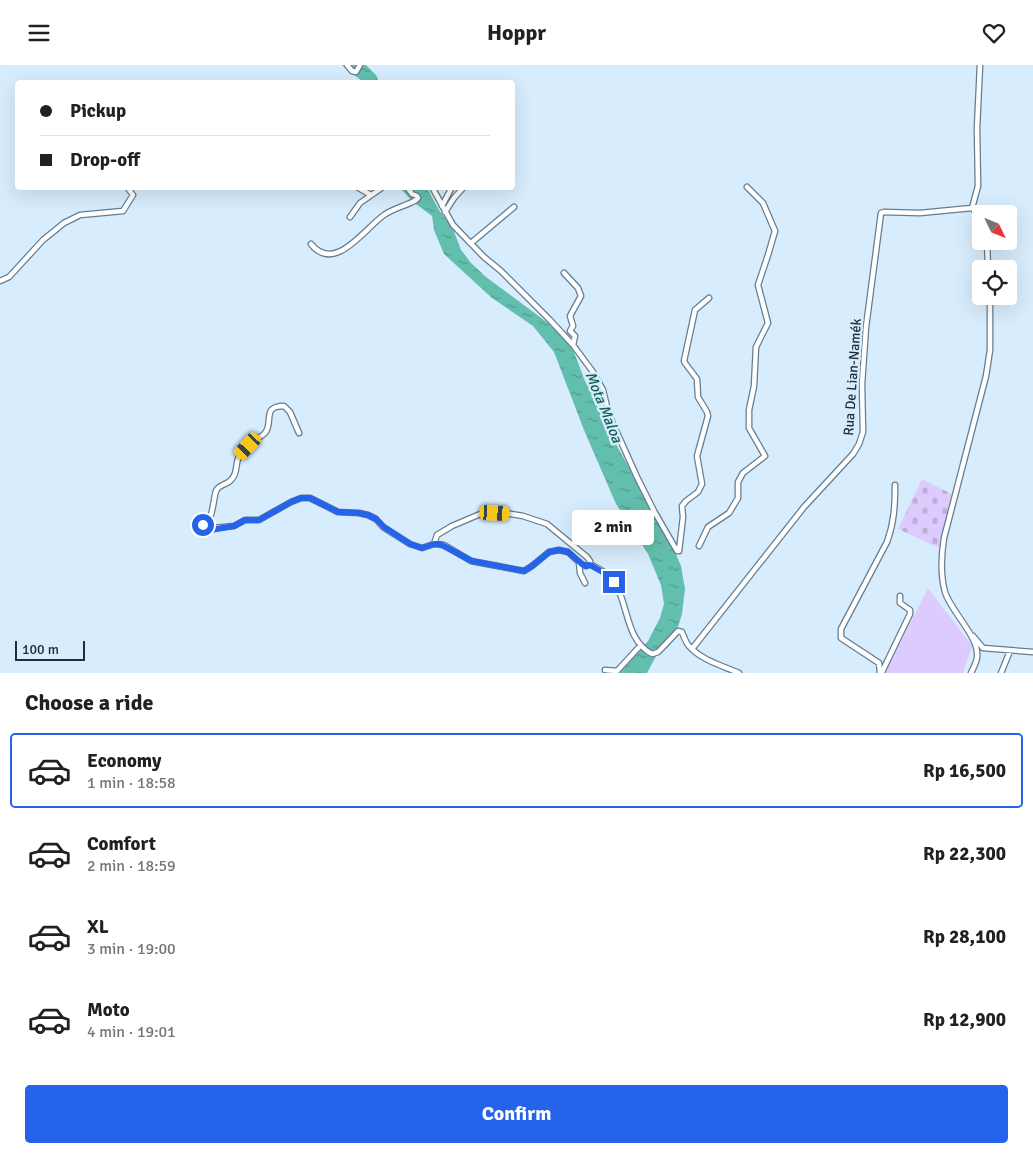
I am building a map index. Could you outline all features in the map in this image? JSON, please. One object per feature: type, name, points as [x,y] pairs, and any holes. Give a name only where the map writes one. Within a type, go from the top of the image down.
[{"type":"street","points":[[347,65],[352,71],[356,72],[360,65]]},
{"type":"street","points":[[973,205],[978,186],[977,128],[980,65]]},
{"type":"street","points":[[699,546],[708,527],[729,513],[738,498],[738,482],[743,473],[765,456],[748,428],[749,410],[754,386],[756,347],[768,323],[758,285],[774,231],[763,203],[747,187]]},
{"type":"street","points":[[0,281],[9,277],[43,240],[64,223],[80,215],[123,211],[133,195],[130,190]]},
{"type":"street","points":[[362,190],[371,195]]},
{"type":"street","points":[[350,217],[360,203],[378,190]]},
{"type":"street","points":[[312,244],[320,254],[330,256],[348,247],[384,214],[416,201],[417,196],[412,194],[410,190]]},
{"type":"street","points":[[434,190],[453,225],[548,318],[573,345],[593,372],[603,390],[609,415],[626,453],[654,511],[679,551],[683,517],[682,506],[698,492],[702,484],[697,456],[708,416],[708,412],[698,397],[697,379],[684,361],[695,310],[708,298]]},
{"type":"street","points":[[442,206],[450,190]]},
{"type":"street","points":[[445,213],[461,190]]},
{"type":"street","points":[[471,243],[514,207]]},
{"type":"street","name":"Rua De Lian-Namék","points":[[692,649],[804,507],[853,454],[859,444],[863,432],[862,384],[866,327],[881,213],[884,211],[920,213],[972,208]]},
{"type":"street","points":[[564,273],[578,288],[581,295],[570,316],[573,326],[570,331],[575,336],[573,345]]},
{"type":"street","points":[[990,305],[990,350],[986,376],[948,522],[941,565],[946,594],[970,633],[982,647],[1033,652]]},
{"type":"street","points":[[299,433],[290,412],[284,405],[279,405],[272,409],[268,415],[268,427],[265,433],[254,440],[239,456],[236,473],[232,479],[220,485],[217,489],[211,508],[211,516],[203,525],[205,531],[234,526],[245,520],[259,520],[291,502],[301,498],[310,498],[338,512],[368,515],[410,544],[422,548],[434,544],[444,545],[472,561],[524,571],[549,552],[559,550],[568,552],[582,564],[590,565],[608,575],[614,582],[640,646],[652,654],[658,652],[678,631],[682,632],[687,644],[692,649],[714,662],[739,673]]},
{"type":"street","points":[[880,673],[879,663],[841,638],[841,629],[887,542],[895,512],[895,485]]},
{"type":"street","points":[[434,544],[437,535],[485,512],[505,513],[547,524],[587,557],[590,565]]},
{"type":"street","points":[[579,561],[580,573],[585,583]]},
{"type":"street","points":[[880,673],[910,614],[910,610],[900,603],[900,596]]},
{"type":"street","points":[[970,633],[977,657],[971,673]]},
{"type":"street","points":[[605,670],[617,671],[640,646]]},
{"type":"street","points":[[1001,673],[1010,651]]},
{"type":"green space","points":[[922,479],[952,494],[939,548],[898,529]]},
{"type":"green space","points":[[928,588],[972,646],[963,673],[885,673]]},
{"type":"water","points":[[342,65],[366,65],[378,80],[361,80]]},
{"type":"water","points":[[402,190],[428,190],[439,210],[453,229],[461,250],[471,263],[486,277],[548,323],[572,347],[585,381],[611,423],[617,446],[670,540],[681,566],[685,589],[682,614],[678,627],[662,645],[647,673],[620,673],[648,641],[660,618],[664,604],[661,585],[648,554],[616,504],[584,430],[554,352],[533,326],[492,298],[444,254],[434,230],[432,216],[412,201]]},
{"type":"route","points":[[203,525],[202,527],[205,531],[213,528],[234,526],[245,520],[259,520],[291,502],[301,498],[310,498],[338,512],[368,515],[376,519],[396,536],[422,548],[440,544],[472,561],[524,571],[549,552],[559,550],[568,552],[582,564],[590,565],[608,575],[614,582]]},
{"type":"water label","name":"Mota Maloa","points":[[604,407]]}]
